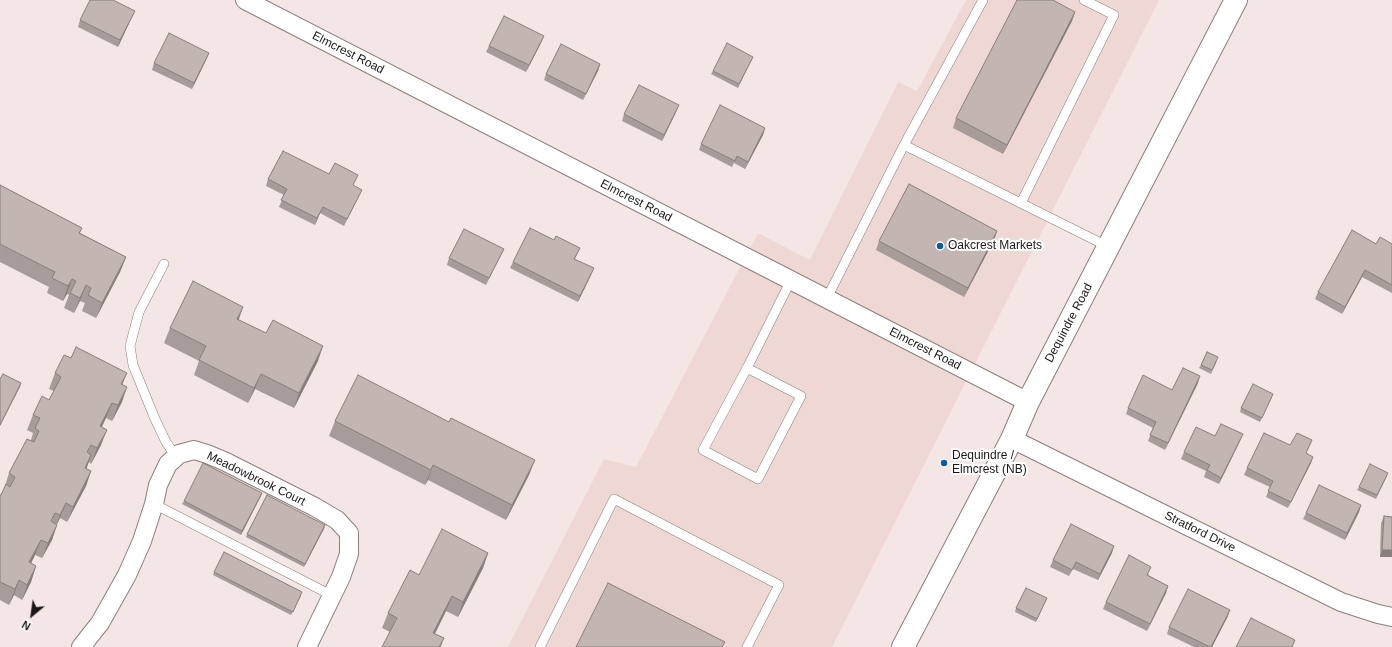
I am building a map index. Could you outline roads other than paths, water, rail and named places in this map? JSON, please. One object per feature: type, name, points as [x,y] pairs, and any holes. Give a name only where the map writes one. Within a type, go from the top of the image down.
[{"type":"main road","name":"Dequindre Road","points":[[903,647],[1012,439],[1028,402],[1236,0]]},
{"type":"street","name":"Elmcrest Road","points":[[245,0],[1028,402]]},
{"type":"street","name":"Stratford Drive","points":[[1012,439],[1341,602],[1392,617]]},
{"type":"street","name":"Meadowbrook Court","points":[[176,456],[194,450],[224,461],[337,520],[349,533],[349,554],[341,577],[307,647]]},
{"type":"street","points":[[81,647],[100,623],[127,575],[142,541],[154,504],[158,485],[168,464],[176,456]]},
{"type":"lane","points":[[827,298],[904,145],[984,0]]},
{"type":"lane","points":[[1021,203],[1114,15],[1084,0]]},
{"type":"lane","points":[[904,145],[1109,247]]},
{"type":"lane","points":[[164,264],[139,312],[130,346],[133,366],[155,419],[166,442],[176,456]]},
{"type":"lane","points":[[747,368],[801,396],[758,479],[703,450],[747,368],[791,280]]},
{"type":"lane","points":[[540,647],[614,499],[779,585],[747,647]]},
{"type":"lane","points":[[154,504],[331,595]]},
{"type":"place","name":"Oakcrest Markets","points":[[940,246]]},
{"type":"place","name":"Dequindre / Elmcrest (NB)","points":[[944,463]]}]
